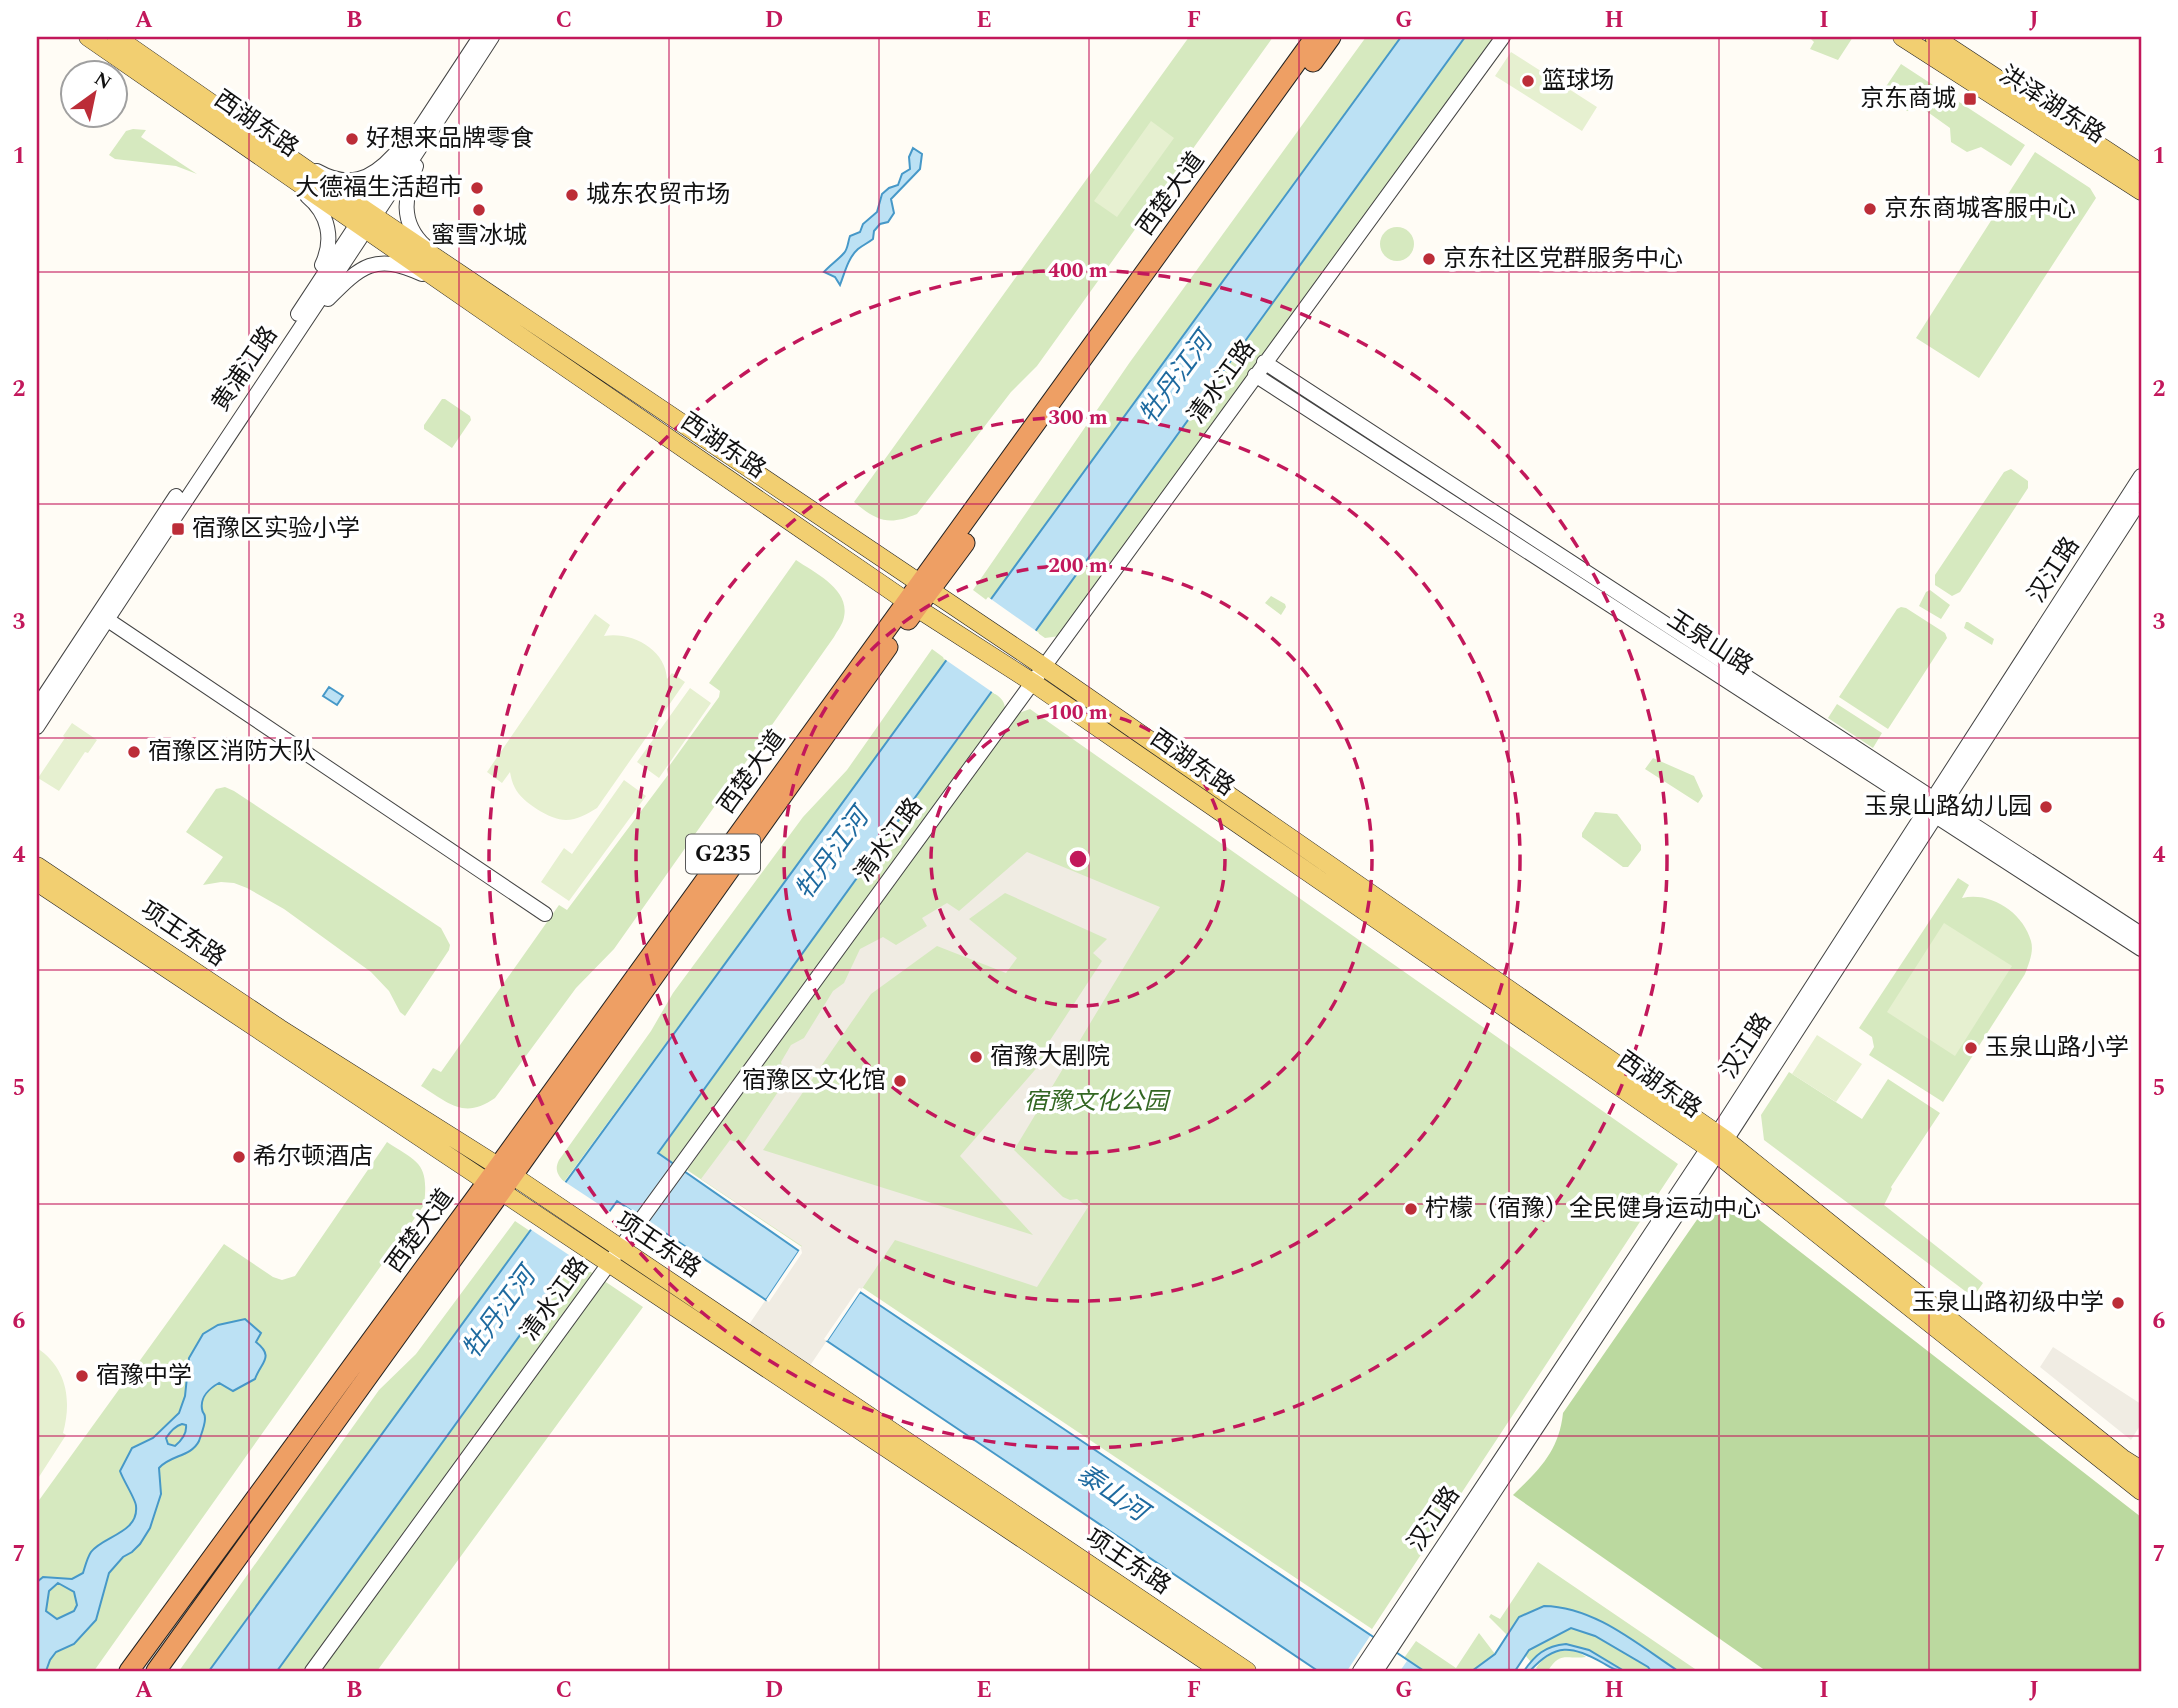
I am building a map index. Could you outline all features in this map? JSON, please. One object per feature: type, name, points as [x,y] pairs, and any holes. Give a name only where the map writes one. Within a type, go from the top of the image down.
[{"type":"highway","name":"西楚大道","points":[[925,586],[1315,37]]},
{"type":"highway","name":"西楚大道","points":[[156,1671],[499,1179],[911,604],[1331,37]]},
{"type":"highway","name":"西楚大道","points":[[129,1671],[499,1179]]},
{"type":"main road","name":"西湖东路","points":[[88,37],[259,146],[911,604],[1026,678],[1717,1144],[2141,1491]]},
{"type":"main road","name":"西湖东路","points":[[116,37],[259,146]]},
{"type":"main road","name":"洪泽湖东路","points":[[1902,37],[2141,191]]},
{"type":"main road","name":"洪泽湖东路","points":[[1934,37],[2141,173]]},
{"type":"main road","name":"西湖东路","points":[[460,285],[925,586],[1037,663],[1717,1144],[2141,1470]]},
{"type":"main road","name":"项王东路","points":[[37,866],[499,1179],[521,1205],[1222,1671]]},
{"type":"main road","name":"项王东路","points":[[37,882],[499,1179],[533,1189],[1247,1671]]},
{"type":"street","name":"黄浦江路","points":[[422,135],[480,37]]},
{"type":"street","name":"黄浦江路","points":[[37,707],[102,616],[422,135],[492,37]]},
{"type":"street","name":"清水江路","points":[[312,1671],[682,1165],[1026,678],[1255,375],[1503,37]]},
{"type":"street","points":[[259,146],[322,174],[353,181],[368,177],[422,135]]},
{"type":"street","points":[[422,135],[407,191],[405,210],[410,228],[460,285]]},
{"type":"street","points":[[259,146],[321,210],[329,235],[327,256],[296,326]]},
{"type":"street","points":[[296,326],[359,269],[377,263],[393,264],[460,285]]},
{"type":"street","name":"玉泉山路","points":[[1264,362],[1935,807],[2141,949]]},
{"type":"street","name":"玉泉山路","points":[[1255,375],[1935,807],[2141,934]]},
{"type":"street","name":"汉江路","points":[[1935,807],[2141,476]]},
{"type":"street","name":"汉江路","points":[[1360,1671],[1389,1640],[1717,1144],[1935,807],[2141,499]]},
{"type":"street","points":[[102,616],[545,914]]},
{"type":"street","name":"黄浦江路","points":[[37,726],[102,616]]},
{"type":"street","name":"汉江路","points":[[1377,1671],[1389,1640]]},
{"type":"green space","points":[[1189,37],[1273,37],[1037,366],[1011,392],[917,514],[898,520],[883,520],[869,514],[854,502]]},
{"type":"green space","points":[[1366,37],[1401,37],[989,602],[973,590],[1130,362]]},
{"type":"green space","points":[[1465,37],[1499,37],[1060,636],[1045,638],[1035,631]]},
{"type":"green space","points":[[1809,37],[1853,37],[1838,60],[1810,49],[1814,42]]},
{"type":"green space","points":[[1511,52],[1597,107],[1582,131],[1495,76]]},
{"type":"green space","points":[[1901,64],[2025,145],[2011,166],[1981,147],[1967,152],[1951,142],[1950,128],[1922,108],[1907,111],[1885,88]]},
{"type":"green space","points":[[1151,121],[1174,138],[1117,217],[1094,201]]},
{"type":"green space","points":[[146,130],[141,137],[197,174],[176,166],[115,159],[109,155],[126,131]]},
{"type":"green space","points":[[2035,152],[2090,188],[2096,198],[1979,378],[1916,338]]},
{"type":"green space","points":[[1397,227],[1409,232],[1414,244],[1409,256],[1397,261],[1385,256],[1380,244],[1385,232]]},
{"type":"green space","points":[[442,399],[470,416],[471,420],[452,448],[424,429]]},
{"type":"green space","points":[[2011,469],[2028,481],[2028,488],[1960,592],[1952,596],[1935,585],[1935,575],[2004,472]]},
{"type":"green space","points":[[796,560],[821,576],[842,598],[842,622],[614,949],[576,988],[495,1098],[474,1108],[457,1107],[421,1086],[433,1068],[441,1072],[559,905],[567,910],[668,775],[667,769],[719,697],[720,691],[709,683]]},
{"type":"green space","points":[[1930,590],[1950,605],[1941,619],[1919,606],[1926,592]]},
{"type":"green space","points":[[1271,596],[1285,604],[1281,615],[1265,603]]},
{"type":"green space","points":[[1901,607],[1945,633],[1947,638],[1888,729],[1839,697],[1897,609]]},
{"type":"green space","points":[[595,614],[610,625],[604,636],[625,636],[645,644],[661,659],[667,679],[672,673],[685,682],[597,808],[566,820],[545,814],[524,799],[514,786],[510,772],[502,783],[487,772]]},
{"type":"green space","points":[[1966,622],[1994,639],[1992,645],[1964,628]]},
{"type":"green space","points":[[932,649],[947,660],[564,1182],[557,1172],[559,1160],[651,1031],[673,993],[803,817],[847,770]]},
{"type":"green space","points":[[690,688],[711,703],[659,778],[637,762]]},
{"type":"green space","points":[[992,692],[1003,701],[1005,714],[676,1166],[658,1154]]},
{"type":"green space","points":[[1837,704],[1882,733],[1873,748],[1828,718]]},
{"type":"green space","name":"宿豫文化公园","points":[[1030,709],[1678,1164],[1372,1629],[687,1170],[1019,713]]},
{"type":"green space","points":[[72,723],[97,740],[88,753],[85,752],[59,791],[38,778],[65,738],[70,741],[63,736]]},
{"type":"green space","points":[[1653,758],[1694,776],[1703,796],[1698,803],[1645,769]]},
{"type":"green space","points":[[624,780],[646,796],[569,901],[541,882],[564,848],[572,854]]},
{"type":"green space","points":[[225,787],[441,928],[450,945],[449,950],[405,1016],[389,991],[371,972],[284,909],[234,883],[203,885],[223,857],[186,832],[216,789]]},
{"type":"green space","points":[[1595,812],[1617,814],[1641,845],[1641,850],[1628,867],[1623,867],[1582,837]]},
{"type":"green space","points":[[1958,878],[1969,885],[1962,898],[1994,901],[2013,913],[2027,931],[2032,949],[2025,974],[1943,1102],[1869,1055],[1874,1047],[1872,1037],[1859,1028]]},
{"type":"green space","points":[[1944,923],[2012,966],[1955,1056],[1887,1012]]},
{"type":"green space","points":[[1817,1035],[1862,1064],[1836,1102],[1792,1074]]},
{"type":"green space","points":[[1789,1072],[1862,1119],[1888,1079],[1940,1113],[1891,1187],[1884,1205],[1983,1283],[1973,1297],[1764,1140],[1761,1115]]},
{"type":"green space","points":[[387,1142],[414,1160],[423,1172],[424,1205],[94,1671],[37,1671],[37,1503],[224,1244],[273,1277],[282,1280],[295,1276]]},
{"type":"green space","points":[[1722,1196],[1735,1201],[2141,1517],[2141,1671],[1766,1671],[1513,1495],[1546,1459],[1557,1438],[1563,1413],[1712,1198]]},
{"type":"green space","points":[[515,1221],[643,1307],[377,1671],[179,1671],[379,1390],[416,1354]]},
{"type":"green space","points":[[37,1348],[55,1365],[61,1375],[67,1409],[63,1433],[66,1435],[37,1480]]},
{"type":"green space","points":[[1538,1562],[1698,1671],[1678,1671],[1637,1642],[1582,1613],[1519,1617],[1507,1635],[1489,1617],[1491,1614],[1500,1619]]},
{"type":"green space","points":[[1570,1628],[1595,1636],[1649,1667],[1651,1671],[1624,1671],[1589,1650],[1566,1644],[1537,1655],[1531,1662],[1525,1655],[1539,1642]]},
{"type":"green space","points":[[1479,1633],[1495,1654],[1472,1671],[1424,1671],[1404,1658],[1416,1641],[1456,1668]]},
{"type":"green space","points":[[1562,1650],[1577,1651],[1586,1657],[1561,1658],[1552,1664],[1548,1671],[1536,1668],[1547,1656]]},
{"type":"shaded area","points":[[1027,852],[1160,907],[1014,1150],[1063,1197],[1077,1199],[1088,1207],[1037,1287],[895,1240],[805,1373],[744,1332],[802,1246],[701,1179],[730,1140],[743,1144],[786,1080],[781,1062],[791,1045],[804,1038],[833,991],[844,983],[860,949],[883,937],[896,945],[927,926],[922,918],[947,903],[959,911]],"holes":[[[1005,893],[1107,939],[1093,953],[1102,961],[1043,1051],[1047,1056],[960,1156],[1033,1235],[763,1150],[871,994],[937,946],[1006,973],[1017,958],[969,919]]]},
{"type":"shaded area","points":[[2053,1347],[2141,1404],[2141,1424],[2131,1440],[2040,1367]]},
{"type":"water","name":"牡丹江河","points":[[1401,37],[1465,37],[658,1153],[799,1251],[766,1300],[617,1201],[277,1671],[209,1671]]},
{"type":"water","points":[[913,148],[922,154],[920,169],[891,199],[894,213],[888,222],[880,224],[874,231],[873,239],[855,253],[847,265],[840,285],[835,277],[824,272],[845,251],[850,236],[860,232],[863,224],[877,212],[882,194],[898,185],[902,174],[910,169],[909,157]]},
{"type":"water","points":[[329,687],[343,696],[337,705],[323,696]]},
{"type":"water","name":"泰山河","points":[[860,1292],[1424,1671],[1318,1671],[827,1341]]},
{"type":"water","points":[[245,1319],[261,1333],[256,1342],[265,1352],[265,1360],[255,1379],[233,1391],[219,1383],[206,1393],[202,1405],[205,1421],[199,1441],[191,1450],[159,1468],[161,1494],[150,1528],[140,1544],[123,1557],[109,1573],[96,1620],[74,1644],[56,1652],[46,1671],[37,1671],[37,1582],[43,1577],[72,1579],[83,1573],[91,1552],[132,1522],[136,1506],[120,1471],[132,1448],[153,1438],[179,1413],[185,1396],[189,1358],[203,1334],[218,1325]],"holes":[[[182,1424],[186,1425],[185,1434],[175,1446],[168,1444],[166,1438]],[[58,1583],[74,1592],[77,1605],[74,1611],[57,1619],[46,1611],[49,1591]]]},
{"type":"water","points":[[1544,1606],[1563,1608],[1598,1620],[1678,1671],[1651,1671],[1595,1636],[1571,1628],[1529,1650],[1515,1671],[1472,1671],[1495,1654],[1519,1617]]},
{"type":"water","points":[[1566,1644],[1589,1650],[1624,1671],[1582,1653],[1564,1650],[1548,1655],[1530,1671],[1524,1671],[1541,1652]]},
{"type":"pier","points":[[988,597],[1039,633],[995,694],[943,658]]},
{"type":"pier","points":[[562,1180],[612,1213],[578,1261],[527,1227]]},
{"type":"pier","points":[[801,1248],[802,1253],[769,1302],[766,1300]]},
{"type":"pier","points":[[859,1288],[862,1289],[827,1341],[824,1339]]},
{"type":"pier","points":[[1370,1636],[1407,1661],[1400,1671],[1347,1671]]},
{"type":"place","name":"篮球场","points":[[1528,81]]},
{"type":"place","name":"京东商城","points":[[1970,99]]},
{"type":"place","name":"好想来品牌零食","points":[[352,139]]},
{"type":"place","name":"大德福生活超市","points":[[477,188]]},
{"type":"place","name":"城东农贸市场","points":[[572,195]]},
{"type":"place","name":"京东商城客服中心","points":[[1870,209]]},
{"type":"place","name":"蜜雪冰城","points":[[479,210]]},
{"type":"place","name":"京东社区党群服务中心","points":[[1429,259]]},
{"type":"place","name":"宿豫区实验小学","points":[[178,529]]},
{"type":"place","name":"宿豫区消防大队","points":[[134,752]]},
{"type":"place","name":"玉泉山路幼儿园","points":[[2046,807]]},
{"type":"place","name":"玉泉山路小学","points":[[1971,1048]]},
{"type":"place","name":"宿豫大剧院","points":[[976,1057]]},
{"type":"place","name":"宿豫区文化馆","points":[[900,1081]]},
{"type":"place","name":"希尔顿酒店","points":[[239,1157]]},
{"type":"place","name":"柠檬（宿豫）全民健身运动中心","points":[[1411,1209]]},
{"type":"place","name":"玉泉山路初级中学","points":[[2118,1303]]},
{"type":"place","name":"宿豫中学","points":[[82,1376]]}]
